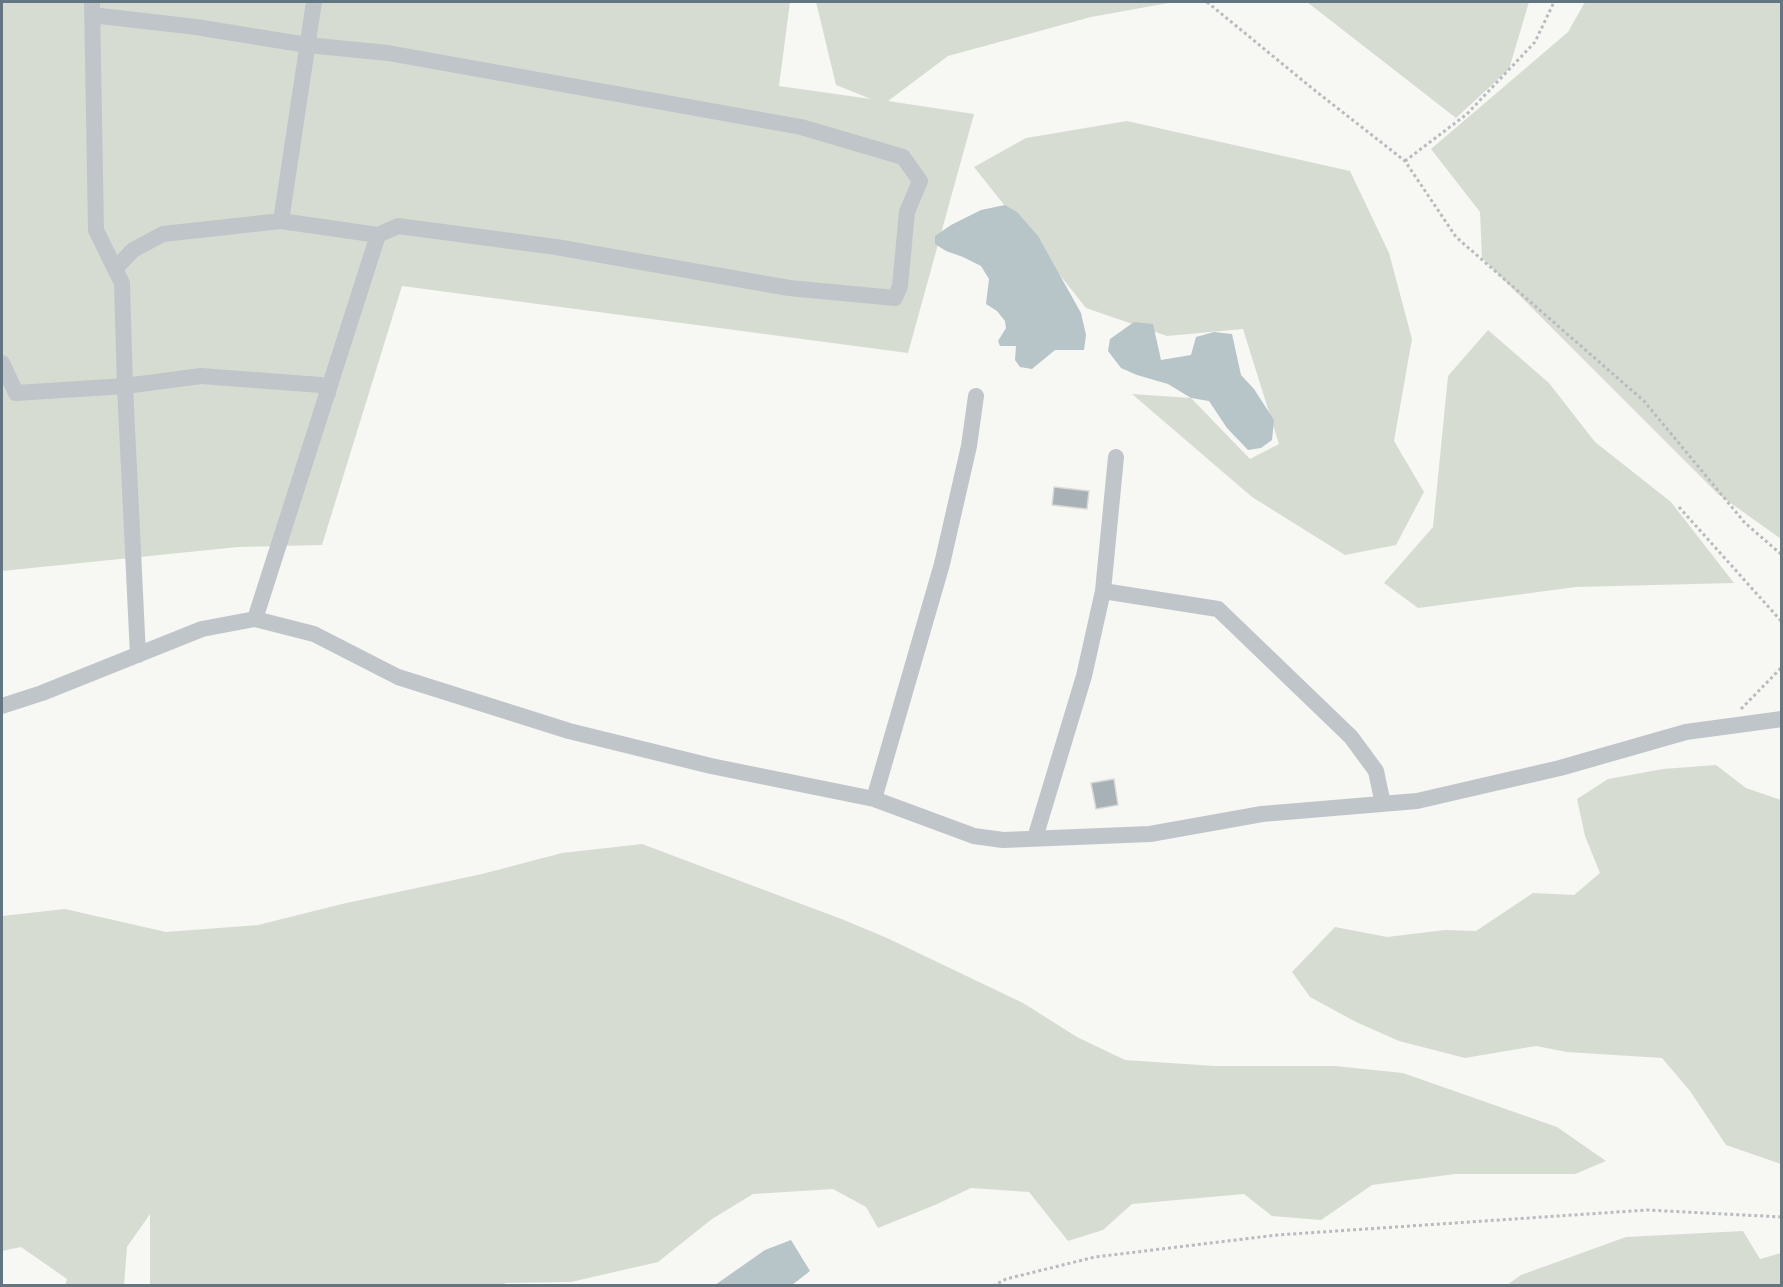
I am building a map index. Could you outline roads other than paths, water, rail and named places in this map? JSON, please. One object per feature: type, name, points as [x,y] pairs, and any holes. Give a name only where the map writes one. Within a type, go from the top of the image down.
[{"type":"street","points":[[280,221],[314,2]]},
{"type":"street","points":[[115,269],[133,250],[163,234],[280,221],[378,235],[398,226],[556,247],[789,288],[895,298],[900,286],[907,212],[920,181],[903,157],[801,127],[388,53],[307,45],[92,8],[96,230],[115,269],[122,283],[138,655]]},
{"type":"street","points":[[255,619],[378,235]]},
{"type":"street","points":[[2,363],[16,393],[125,386],[201,376],[321,385],[327,393]]},
{"type":"street","points":[[874,799],[942,564],[969,446],[976,396]]},
{"type":"street","points":[[1035,838],[1084,676],[1103,591],[1116,457]]},
{"type":"street","points":[[1103,591],[1218,609],[1351,737],[1376,771],[1383,804]]},
{"type":"street","points":[[2,706],[42,693],[202,629],[255,619],[314,634],[398,677],[569,731],[711,766],[874,799],[974,836],[1003,840],[1150,834],[1262,814],[1417,801],[1560,768],[1686,732],[1782,719]]}]
